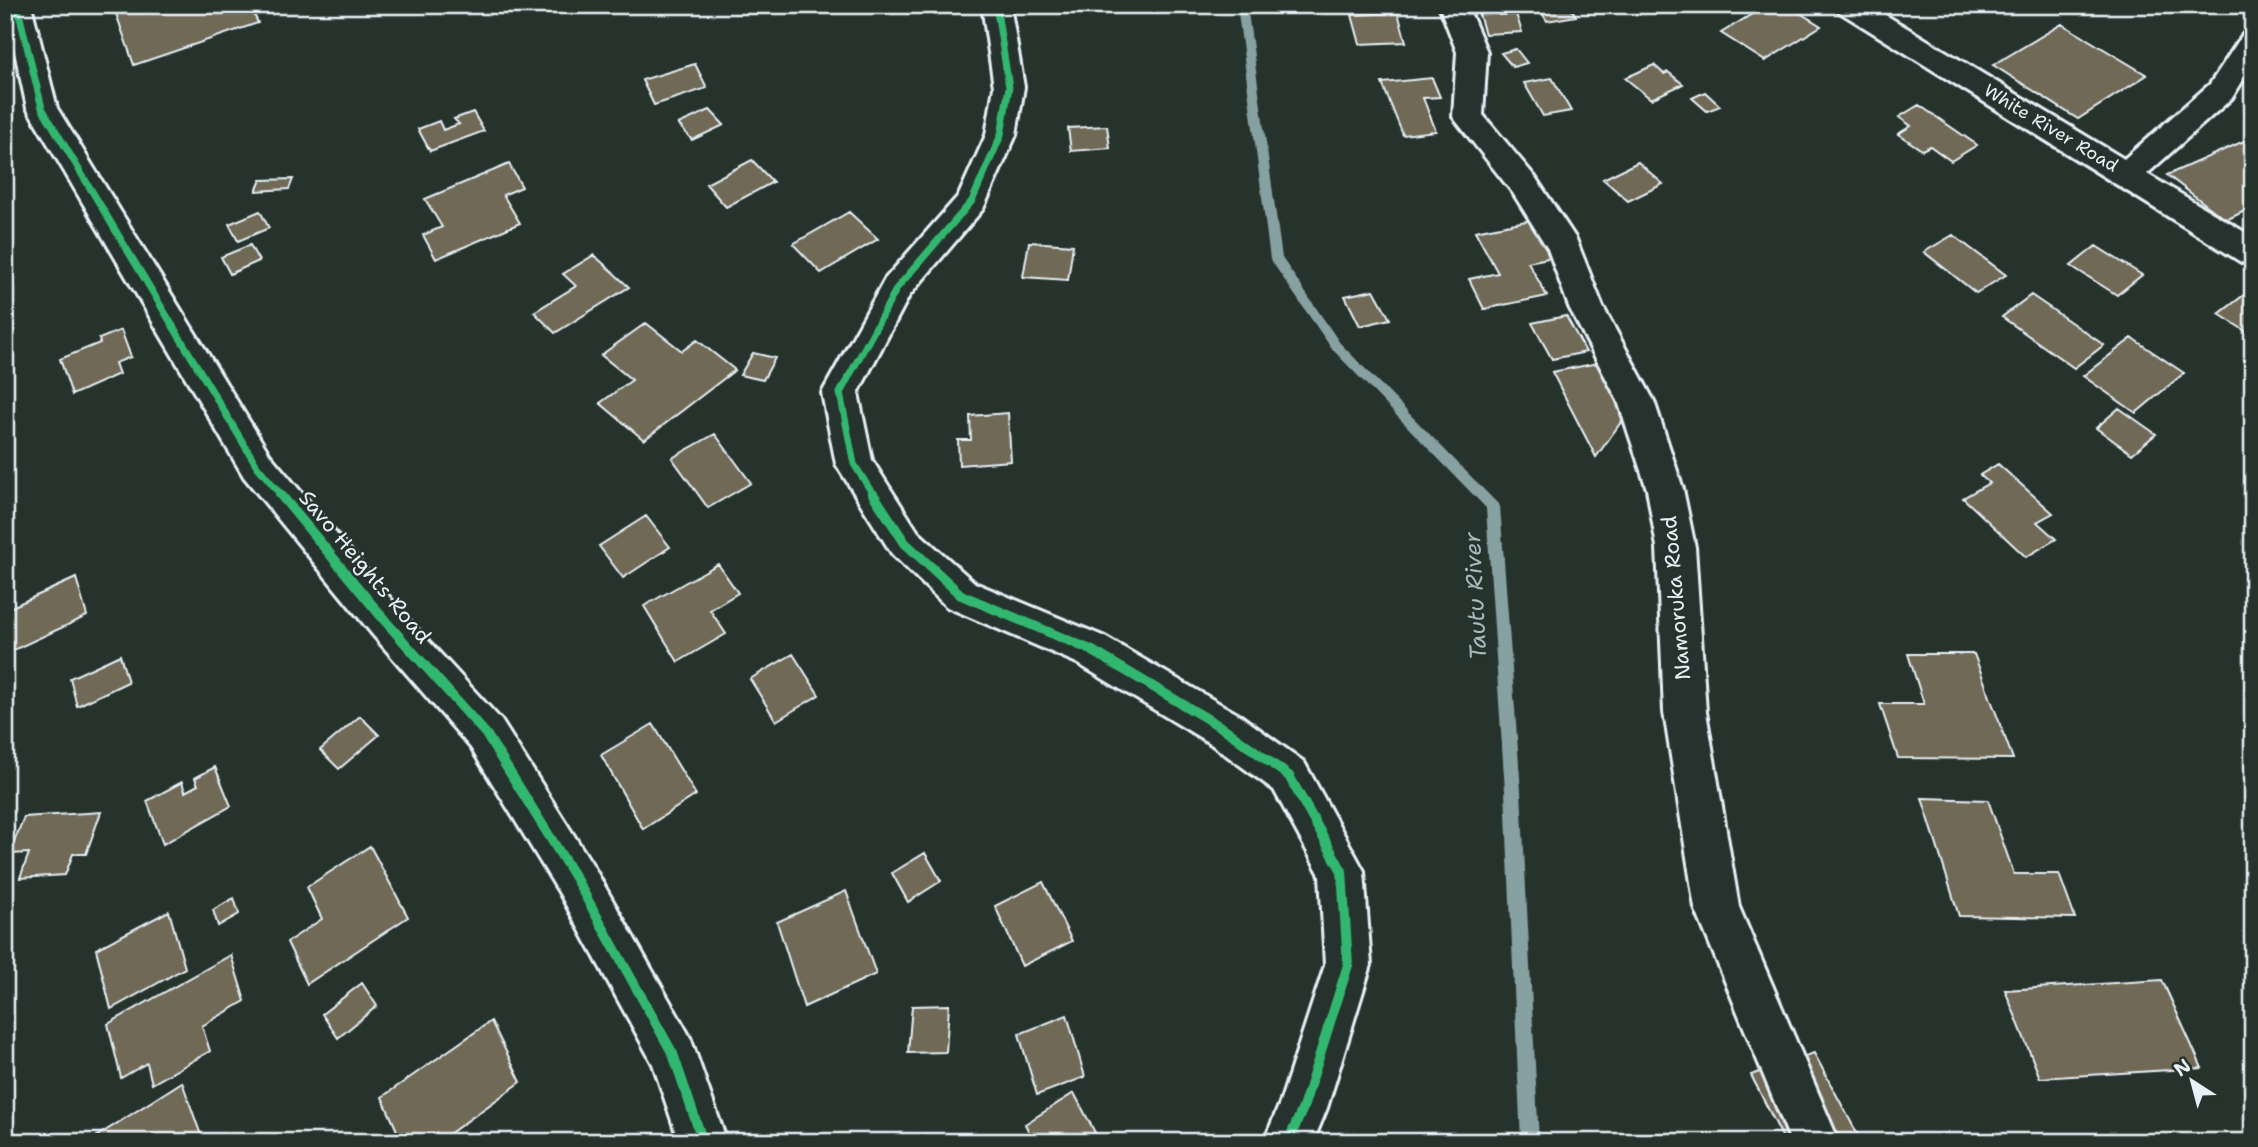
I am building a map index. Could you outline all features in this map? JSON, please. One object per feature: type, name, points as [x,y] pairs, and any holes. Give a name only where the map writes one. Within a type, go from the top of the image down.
[{"type":"street","name":"Savo Heights Road","points":[[17,5],[42,108],[257,466],[485,734],[576,879],[673,1054],[703,1142]]},
{"type":"street","points":[[996,5],[1009,87],[1002,135],[972,201],[897,288],[841,393],[854,464],[905,543],[961,595],[1091,650],[1226,730],[1289,776],[1342,871],[1348,965],[1303,1108],[1288,1142]]},
{"type":"street","name":"Namoruka Road","points":[[1452,5],[1472,52],[1468,117],[1524,185],[1564,247],[1586,307],[1636,401],[1665,489],[1676,547],[1685,712],[1717,908],[1815,1142]]},
{"type":"street","name":"White River Road","points":[[1848,5],[2253,253]]},
{"type":"street","points":[[2127,174],[2221,91],[2253,41]]},
{"type":"building","points":[[113,5],[250,5],[258,23],[134,65]]},
{"type":"building","points":[[1051,5],[1099,5],[1099,9],[1051,10]]},
{"type":"building","points":[[1476,5],[1496,5],[1499,15],[1516,14],[1522,32],[1485,34]]},
{"type":"building","points":[[1537,5],[1569,5],[1576,16],[1547,21]]},
{"type":"building","points":[[1767,5],[1787,5],[1821,26],[1765,61],[1721,33]]},
{"type":"building","points":[[1398,13],[1406,42],[1360,44],[1352,15]]},
{"type":"building","points":[[2062,24],[2147,75],[2078,119],[1993,65]]},
{"type":"building","points":[[1516,49],[1527,63],[1513,67],[1501,53]]},
{"type":"building","points":[[695,64],[707,88],[654,105],[642,80]]},
{"type":"building","points":[[1654,65],[1683,84],[1651,99],[1625,78]]},
{"type":"building","points":[[1432,78],[1440,97],[1423,98],[1436,131],[1403,135],[1382,83]]},
{"type":"building","points":[[1552,78],[1571,111],[1543,116],[1524,83]]},
{"type":"building","points":[[1705,92],[1720,106],[1707,111],[1692,98]]},
{"type":"building","points":[[1919,105],[1977,145],[1951,161],[1930,146],[1922,150],[1898,134],[1911,126],[1899,117]]},
{"type":"building","points":[[710,110],[724,125],[692,140],[678,124]]},
{"type":"building","points":[[473,112],[484,131],[430,151],[418,129],[439,121],[443,130],[459,124],[454,119]]},
{"type":"building","points":[[1107,126],[1110,148],[1071,151],[1068,128]]},
{"type":"building","points":[[2253,137],[2253,207],[2226,220],[2167,175]]},
{"type":"building","points":[[752,160],[773,182],[726,207],[706,184]]},
{"type":"building","points":[[1638,162],[1663,184],[1628,201],[1603,179]]},
{"type":"building","points":[[509,164],[522,187],[503,195],[520,223],[436,259],[423,235],[442,227],[425,199]]},
{"type":"building","points":[[293,179],[289,189],[256,191],[261,180]]},
{"type":"building","points":[[260,211],[269,228],[238,241],[229,224]]},
{"type":"building","points":[[849,212],[878,239],[821,273],[793,244]]},
{"type":"building","points":[[1537,219],[1558,256],[1528,262],[1547,296],[1484,309],[1469,279],[1498,273],[1475,231]]},
{"type":"building","points":[[1953,235],[2006,275],[1976,293],[1924,252]]},
{"type":"building","points":[[1029,242],[1073,245],[1068,280],[1023,277]]},
{"type":"building","points":[[250,245],[259,261],[230,274],[221,257]]},
{"type":"building","points":[[2096,246],[2142,275],[2117,295],[2071,266]]},
{"type":"building","points":[[594,255],[629,287],[555,333],[534,312],[576,286],[563,274]]},
{"type":"building","points":[[2253,288],[2253,336],[2219,314]]},
{"type":"building","points":[[1374,290],[1390,319],[1360,326],[1345,296]]},
{"type":"building","points":[[2031,295],[2104,345],[2074,368],[2002,317]]},
{"type":"building","points":[[1566,316],[1586,352],[1552,359],[1532,323]]},
{"type":"building","points":[[646,323],[682,351],[697,340],[735,370],[644,440],[600,403],[632,380],[601,355]]},
{"type":"building","points":[[121,330],[131,357],[115,363],[119,374],[72,395],[60,359],[100,343],[99,339]]},
{"type":"building","points":[[2132,338],[2184,373],[2136,413],[2083,376]]},
{"type":"building","points":[[753,353],[775,358],[763,380],[740,375]]},
{"type":"building","points":[[1613,360],[1636,401],[1596,457],[1552,372]]},
{"type":"building","points":[[2119,408],[2156,434],[2132,454],[2096,428]]},
{"type":"building","points":[[1008,413],[1011,461],[959,465],[958,440],[971,440],[970,416]]},
{"type":"building","points":[[715,434],[751,483],[708,508],[672,458]]},
{"type":"building","points":[[1998,464],[2053,513],[2037,522],[2056,539],[2026,557],[1963,498],[1989,483],[1980,475]]},
{"type":"building","points":[[646,516],[670,547],[623,578],[599,546]]},
{"type":"building","points":[[718,564],[738,593],[710,610],[726,634],[678,662],[644,606]]},
{"type":"building","points":[[76,578],[87,616],[5,654],[5,610]]},
{"type":"building","points":[[793,654],[819,695],[776,721],[750,679]]},
{"type":"building","points":[[1908,654],[1974,654],[2013,759],[1898,758],[1880,704],[1924,704]]},
{"type":"building","points":[[120,655],[128,682],[77,706],[70,678]]},
{"type":"building","points":[[360,716],[379,735],[339,769],[320,750]]},
{"type":"building","points":[[653,724],[696,795],[643,829],[601,755]]},
{"type":"building","points":[[215,767],[231,806],[163,844],[147,801],[182,782],[185,792],[198,785],[195,778]]},
{"type":"building","points":[[1922,798],[1988,800],[2014,874],[2059,874],[2075,918],[1959,916]]},
{"type":"building","points":[[101,812],[86,854],[73,854],[65,875],[20,878],[29,853],[9,854],[24,817]]},
{"type":"building","points":[[370,846],[408,917],[307,984],[287,942],[322,919],[307,887]]},
{"type":"building","points":[[925,853],[941,881],[908,902],[892,873]]},
{"type":"building","points":[[1043,882],[1072,941],[1022,966],[995,906]]},
{"type":"building","points":[[846,891],[876,974],[804,1007],[777,922]]},
{"type":"building","points":[[234,898],[239,914],[218,926],[213,910]]},
{"type":"building","points":[[169,911],[185,968],[111,1009],[96,949]]},
{"type":"building","points":[[231,955],[245,1001],[202,1026],[210,1051],[152,1084],[147,1063],[121,1078],[108,1024]]},
{"type":"building","points":[[2162,980],[2202,1068],[2040,1078],[2005,990]]},
{"type":"building","points":[[362,983],[377,1006],[338,1038],[322,1014]]},
{"type":"building","points":[[949,1005],[946,1052],[908,1053],[912,1006]]},
{"type":"building","points":[[1067,1015],[1085,1077],[1037,1095],[1019,1034]]},
{"type":"building","points":[[491,1021],[521,1082],[438,1142],[402,1142],[382,1097]]},
{"type":"building","points":[[1814,1053],[1859,1137],[1847,1142],[1785,1142],[1751,1075]]},
{"type":"building","points":[[182,1082],[203,1141],[91,1142],[91,1140]]},
{"type":"building","points":[[1074,1093],[1100,1142],[1034,1142],[1025,1124]]},
{"type":"waterway","name":"Tautu River","points":[[1242,5],[1276,259],[1336,346],[1493,506],[1513,791],[1530,1142]]},
{"type":"cycle path","points":[[17,5],[42,108],[257,466],[387,623],[486,734],[576,879],[673,1054],[703,1142]]},
{"type":"cycle path","points":[[996,5],[1009,87],[1001,135],[972,201],[897,288],[840,393],[854,464],[905,543],[961,595],[1091,650],[1226,730],[1289,776],[1342,871],[1348,965],[1303,1108],[1288,1142]]}]
